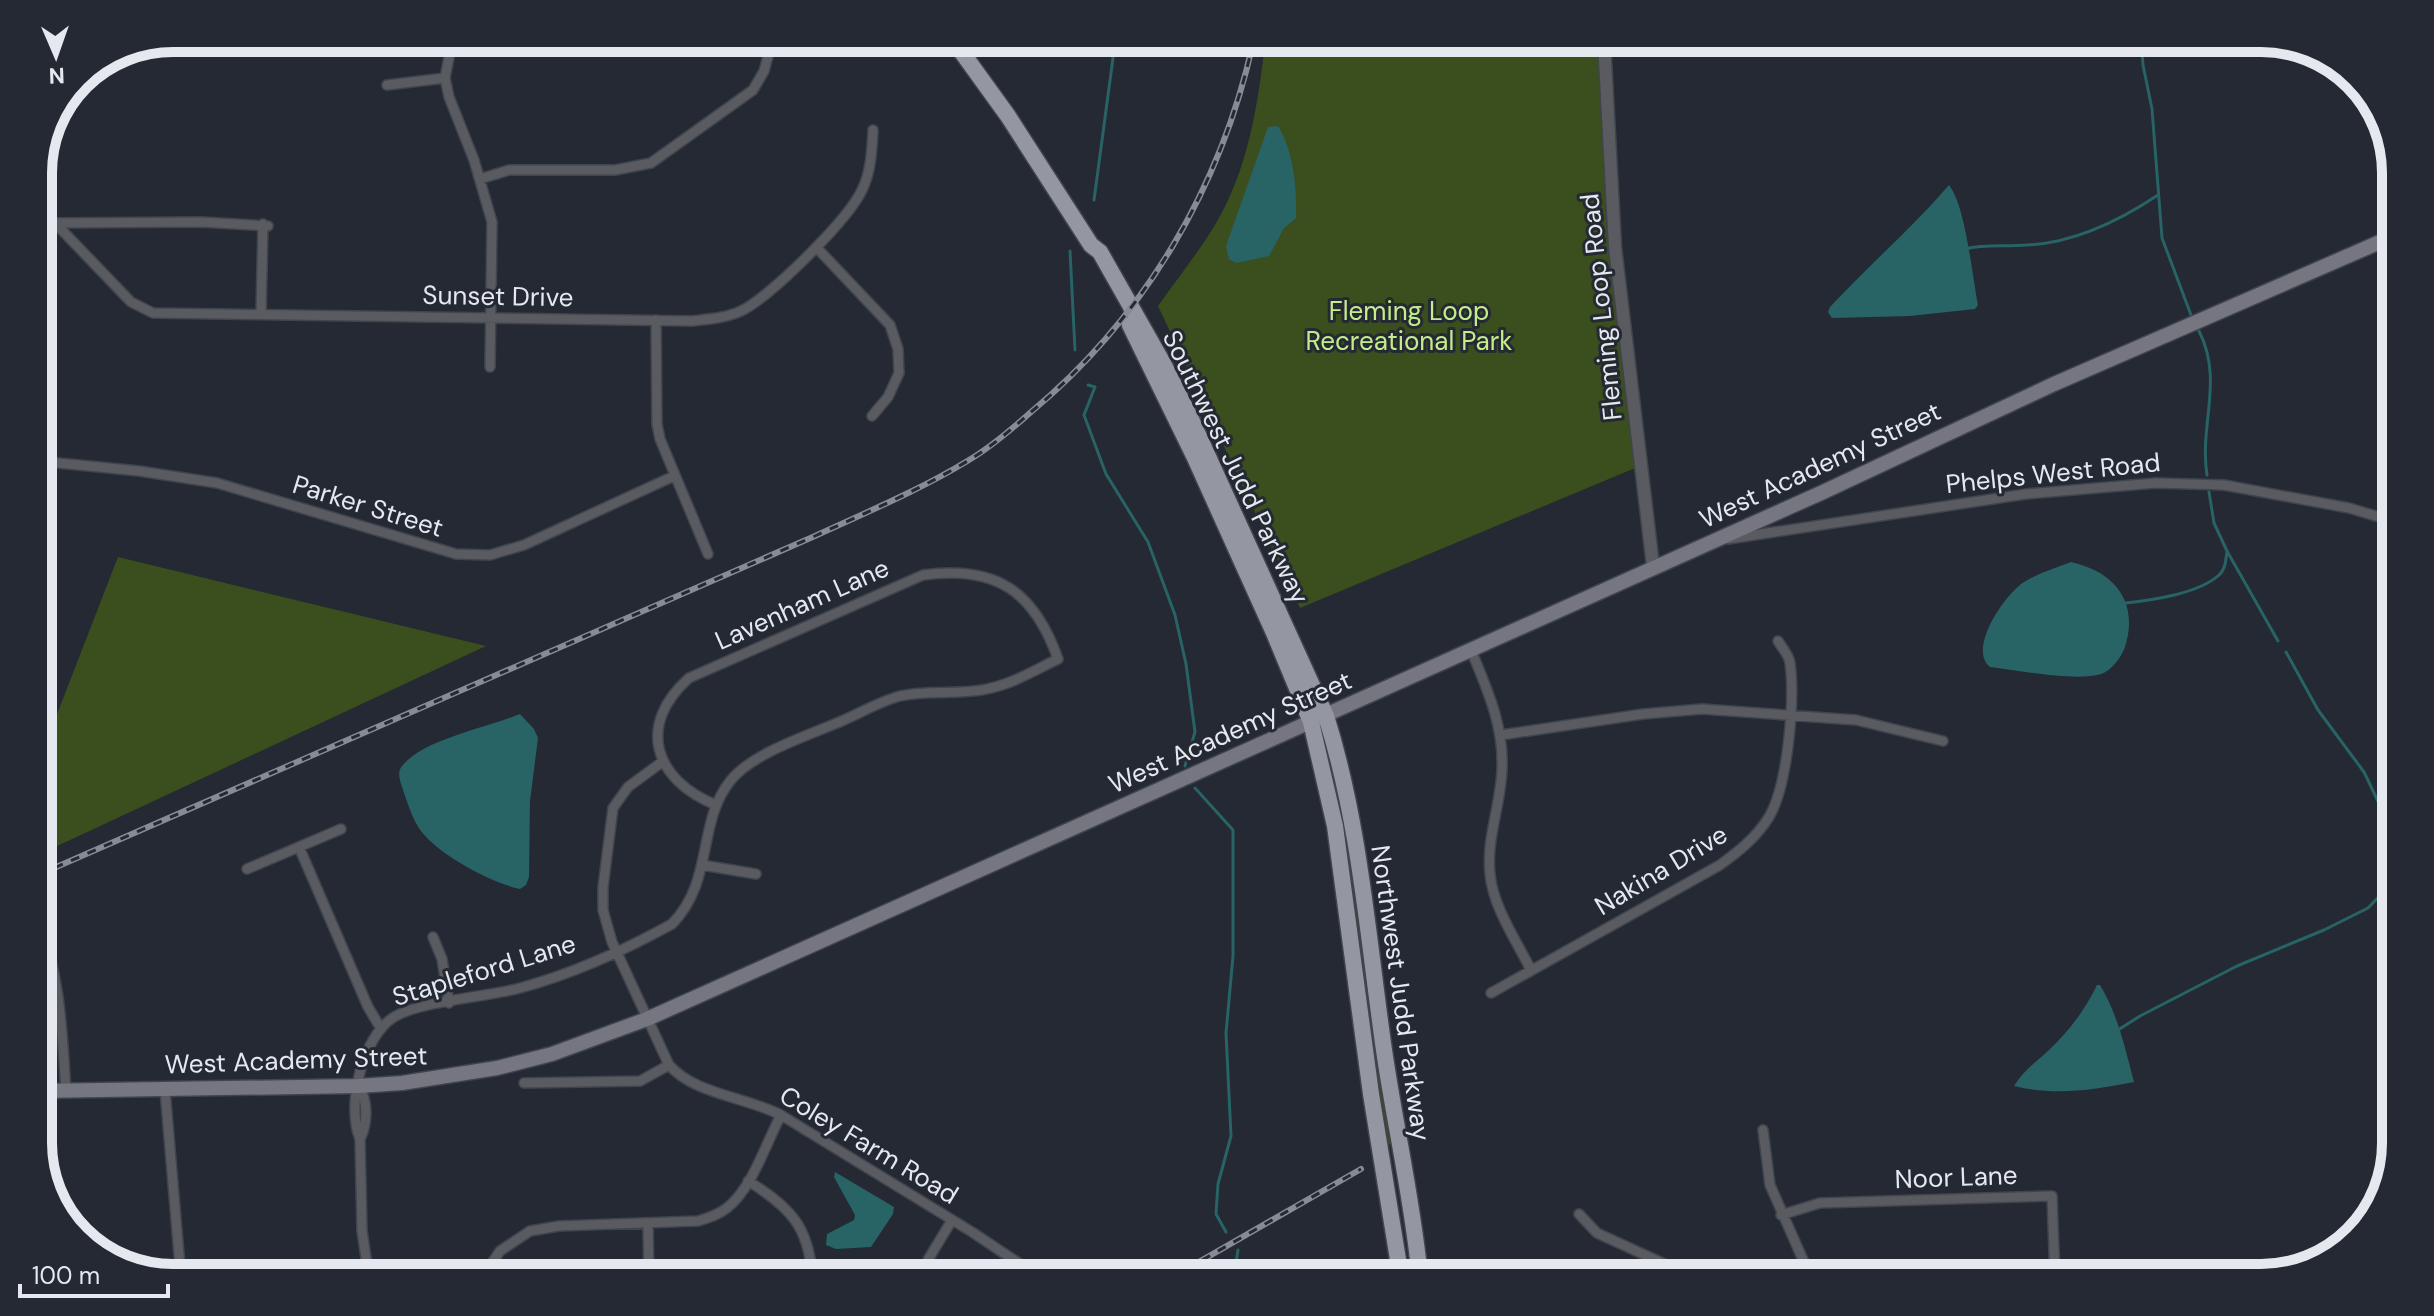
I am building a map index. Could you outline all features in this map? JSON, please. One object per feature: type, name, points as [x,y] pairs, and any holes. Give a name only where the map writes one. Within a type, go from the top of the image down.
[{"type":"highway","name":"Southwest Judd Parkway","points":[[962,52],[1023,139],[1091,245],[1100,252],[1185,406],[1319,719]]},
{"type":"highway","name":"Northwest Judd Parkway","points":[[1319,719],[1371,1094],[1399,1264]]},
{"type":"highway","name":"Northwest Judd Parkway","points":[[1319,719],[1338,755],[1354,835],[1390,1095],[1418,1264]]},
{"type":"main road","name":"West Academy Street","points":[[52,1091],[359,1086],[443,1078],[552,1054],[647,1019],[1319,719],[2054,384],[2382,241]]},
{"type":"street","points":[[450,52],[445,78],[449,97],[480,179],[492,222],[490,367]]},
{"type":"street","points":[[480,179],[509,170],[615,170],[651,163],[753,90],[764,71],[769,52]]},
{"type":"street","name":"Fleming Loop Road","points":[[1605,52],[1615,247],[1653,566]]},
{"type":"street","points":[[387,85],[445,78]]},
{"type":"street","name":"Sunset Drive","points":[[52,222],[131,302],[153,313],[692,321],[722,318],[738,312],[764,295],[851,211],[863,188],[873,130]]},
{"type":"street","name":"Sunset Drive","points":[[55,223],[265,225],[261,314]]},
{"type":"street","points":[[816,247],[890,325],[898,349],[899,373],[888,397],[872,416]]},
{"type":"street","points":[[656,320],[657,424],[674,476],[708,554]]},
{"type":"street","name":"Parker Street","points":[[52,462],[217,483],[456,554],[490,555],[524,545],[674,476]]},
{"type":"street","name":"Phelps West Road","points":[[1713,541],[2026,494],[2156,483],[2224,485],[2325,503],[2382,518]]},
{"type":"street","name":"Lavenham Lane","points":[[662,762],[658,744],[662,710],[674,691],[689,678],[923,575],[969,573],[1008,586],[1039,614],[1058,659]]},
{"type":"street","name":"Nakina Drive","points":[[1491,993],[1676,890],[1745,847],[1771,814],[1780,791],[1785,763],[1790,660],[1778,641]]},
{"type":"street","points":[[1471,650],[1495,708],[1501,735],[1502,769],[1489,851],[1489,873],[1493,894],[1531,970]]},
{"type":"street","name":"Stapleford Lane","points":[[367,1264],[362,1231],[360,1139],[356,1128],[354,1096],[367,1048],[380,1027],[396,1016],[553,978],[672,924],[687,909],[696,891],[716,805],[732,779],[760,758],[880,704],[910,695],[976,692],[995,688],[1058,659]]},
{"type":"street","points":[[1501,735],[1643,714],[1702,709],[1856,720],[1943,741]]},
{"type":"street","points":[[524,1083],[640,1081],[669,1065],[616,951],[603,910],[613,808],[628,787],[662,762],[688,791],[716,805]]},
{"type":"street","points":[[247,869],[341,829]]},
{"type":"street","points":[[299,847],[368,1007],[380,1027]]},
{"type":"street","points":[[702,865],[756,874]]},
{"type":"street","points":[[433,937],[442,959],[449,1003]]},
{"type":"street","points":[[52,962],[66,1091]]},
{"type":"street","name":"Coley Farm Road","points":[[669,1065],[683,1079],[781,1115],[1020,1264]]},
{"type":"street","points":[[165,1090],[180,1264]]},
{"type":"street","points":[[490,1264],[510,1242],[530,1231],[559,1226],[698,1221],[717,1214],[728,1207],[748,1181],[781,1115]]},
{"type":"street","points":[[1763,1130],[1770,1185],[1804,1264]]},
{"type":"street","points":[[748,1181],[776,1199],[796,1221],[808,1244],[810,1264]]},
{"type":"street","name":"Noor Lane","points":[[1781,1215],[1820,1203],[2052,1196],[2054,1264]]},
{"type":"street","points":[[1579,1214],[1597,1233],[1665,1264]]},
{"type":"street","points":[[927,1264],[952,1220]]},
{"type":"street","points":[[648,1224],[649,1264]]},
{"type":"green space","name":"Fleming Loop Recreational Park","points":[[1264,52],[1606,52],[1640,466],[1300,608],[1158,306],[1195,256],[1226,204],[1250,137]]},
{"type":"green space","points":[[118,557],[486,646],[52,848],[52,727]]},
{"type":"green space","points":[[1349,883],[1353,883],[1358,904],[1392,1143],[1389,1145],[1386,1144]]},
{"type":"shaded area","points":[[1278,126],[1288,147],[1293,171],[1296,218],[1284,228],[1269,256],[1236,263],[1229,259],[1226,246],[1268,127]]},
{"type":"shaded area","points":[[1949,185],[1964,225],[1978,305],[1975,309],[1910,316],[1832,318],[1828,312],[1830,307]]},
{"type":"shaded area","points":[[2071,562],[2100,573],[2112,582],[2126,603],[2129,631],[2118,660],[2105,672],[2090,676],[2062,676],[1990,667],[1984,659],[1986,635],[2007,598],[2029,579]]},
{"type":"shaded area","points":[[520,714],[538,738],[530,801],[529,877],[520,889],[471,869],[428,839],[412,816],[399,775],[402,766],[425,748]]},
{"type":"shaded area","points":[[2097,985],[2106,996],[2116,1020],[2134,1082],[2074,1091],[2044,1091],[2014,1086],[2070,1028]]},
{"type":"shaded area","points":[[835,1172],[894,1207],[893,1214],[871,1247],[836,1249],[826,1245],[827,1234],[854,1220],[855,1215],[834,1177]]},
{"type":"waterway","points":[[1094,200],[1114,52]]},
{"type":"waterway","points":[[2142,52],[2152,109],[2162,238],[2191,315]]},
{"type":"waterway","points":[[1965,249],[2062,240],[2112,222],[2158,195]]},
{"type":"waterway","points":[[1070,251],[1075,350]]},
{"type":"waterway","points":[[2199,331],[2210,367],[2205,456],[2207,475]]},
{"type":"waterway","points":[[1088,385],[1095,387],[1084,415],[1106,474],[1148,542],[1175,615],[1186,664],[1195,732],[1185,766]]},
{"type":"waterway","points":[[2209,492],[2214,523],[2278,641]]},
{"type":"waterway","points":[[2126,603],[2174,595],[2210,582],[2223,570],[2227,551]]},
{"type":"waterway","points":[[2286,652],[2318,710],[2364,772],[2382,810]]},
{"type":"waterway","points":[[1195,788],[1233,830],[1233,956],[1226,1033],[1231,1136],[1218,1184],[1216,1214],[1226,1232]]},
{"type":"waterway","points":[[2118,1030],[2237,966],[2368,908],[2382,894]]},
{"type":"waterway","points":[[1236,1264],[1238,1250]]},
{"type":"railway","points":[[52,869],[815,536],[912,491],[985,449],[1072,375],[1109,335],[1143,291],[1173,246],[1199,198],[1221,148],[1251,52]]},
{"type":"railway","points":[[1195,1264],[1361,1169]]}]
